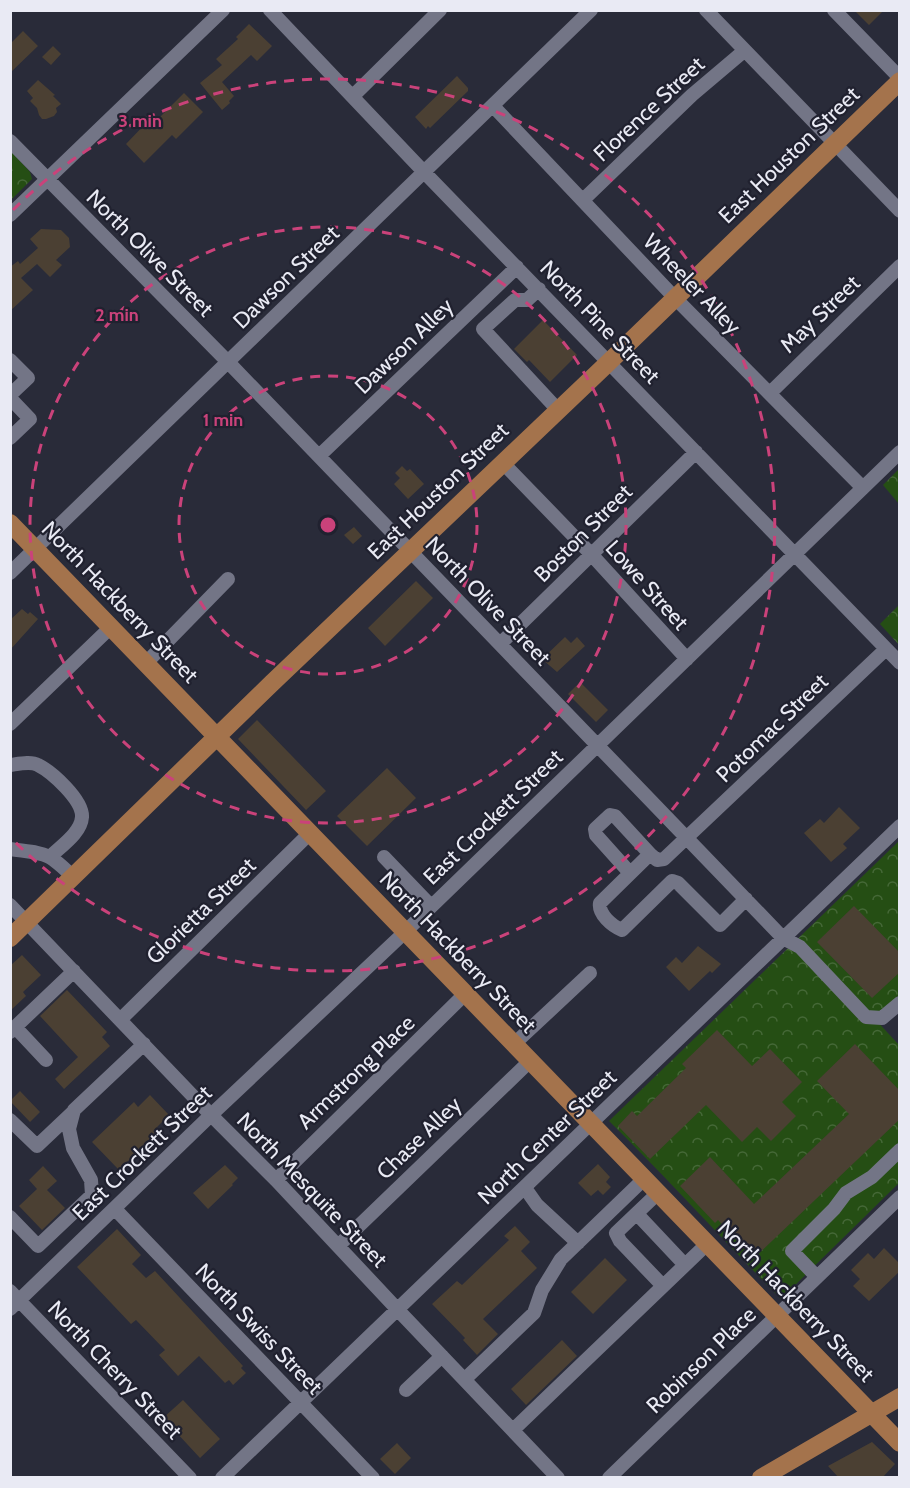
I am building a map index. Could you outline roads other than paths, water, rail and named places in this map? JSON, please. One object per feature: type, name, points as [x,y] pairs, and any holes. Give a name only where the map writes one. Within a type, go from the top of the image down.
[{"type":"main road","name":"East Houston Street","points":[[10,938],[900,80]]},
{"type":"main road","name":"North Hackberry Street","points":[[10,523],[900,1443]]},
{"type":"main road","points":[[760,1478],[900,1397]]},
{"type":"street","points":[[10,215],[223,10]]},
{"type":"street","name":"North Pine Street","points":[[270,10],[900,663]]},
{"type":"street","points":[[353,96],[440,10]]},
{"type":"street","name":"Dawson Street","points":[[10,573],[591,10]]},
{"type":"street","points":[[705,10],[900,211]]},
{"type":"street","points":[[834,10],[900,80]]},
{"type":"street","name":"Florence Street","points":[[583,200],[692,95],[744,51]]},
{"type":"street","name":"Wheeler Alley","points":[[493,106],[675,298],[863,488]]},
{"type":"street","name":"North Olive Street","points":[[10,141],[229,363],[783,938],[800,946],[866,1017],[882,1018],[900,1003]]},
{"type":"street","name":"May Street","points":[[770,393],[900,266]]},
{"type":"street","name":"Dawson Alley","points":[[319,456],[517,267]]},
{"type":"street","points":[[539,289],[526,300],[515,300],[483,329],[558,410]]},
{"type":"street","points":[[10,360],[28,378],[10,396],[30,419],[10,438]]},
{"type":"street","name":"Boston Street","points":[[500,644],[696,452]]},
{"type":"street","name":"East Crockett Street","points":[[14,1301],[115,1209],[405,932],[900,452]]},
{"type":"street","name":"Lowe Street","points":[[502,462],[591,554],[687,659]]},
{"type":"street","points":[[146,663],[228,579]]},
{"type":"street","points":[[10,724],[111,627]]},
{"type":"street","name":"Potomac Street","points":[[650,854],[657,860],[664,859],[886,649]]},
{"type":"street","points":[[10,765],[36,763],[57,778],[75,799],[82,816],[78,830],[51,856]]},
{"type":"street","points":[[630,873],[596,835],[597,826],[610,815],[615,816],[650,854],[600,903],[599,908],[602,914],[618,928],[622,930],[628,925],[672,881],[678,883],[720,925],[746,899]]},
{"type":"street","name":"North Center Street","points":[[222,1478],[900,826]]},
{"type":"street","name":"Glorietta Street","points":[[120,1019],[310,833]]},
{"type":"street","points":[[10,849],[39,852],[51,856],[74,877]]},
{"type":"street","points":[[384,857],[431,906]]},
{"type":"street","name":"North Mesquite Street","points":[[10,905],[276,1180],[557,1477]]},
{"type":"street","points":[[46,1060],[13,1030],[74,971]]},
{"type":"street","points":[[514,1044],[590,973]]},
{"type":"street","name":"Armstrong Place","points":[[276,1180],[465,994]]},
{"type":"street","points":[[10,1120],[37,1146],[144,1044]]},
{"type":"street","name":"Chase Alley","points":[[338,1246],[530,1061]]},
{"type":"street","points":[[10,1217],[38,1246],[92,1195],[91,1180],[73,1148],[69,1129],[74,1110]]},
{"type":"street","points":[[817,1276],[792,1251],[834,1209],[846,1193],[872,1177],[900,1150]]},
{"type":"street","points":[[465,1379],[534,1313],[542,1290],[561,1259],[644,1179]]},
{"type":"street","points":[[525,1188],[537,1205],[578,1243]]},
{"type":"street","points":[[658,1193],[616,1233],[617,1237],[663,1286]]},
{"type":"street","name":"Robinson Place","points":[[609,1478],[900,1197]]},
{"type":"street","name":"North Swiss Street","points":[[115,1209],[374,1478]]},
{"type":"street","points":[[637,1214],[685,1264]]},
{"type":"street","points":[[513,1430],[707,1244]]},
{"type":"street","name":"North Cherry Street","points":[[14,1301],[190,1478]]},
{"type":"street","points":[[406,1390],[442,1356]]}]
